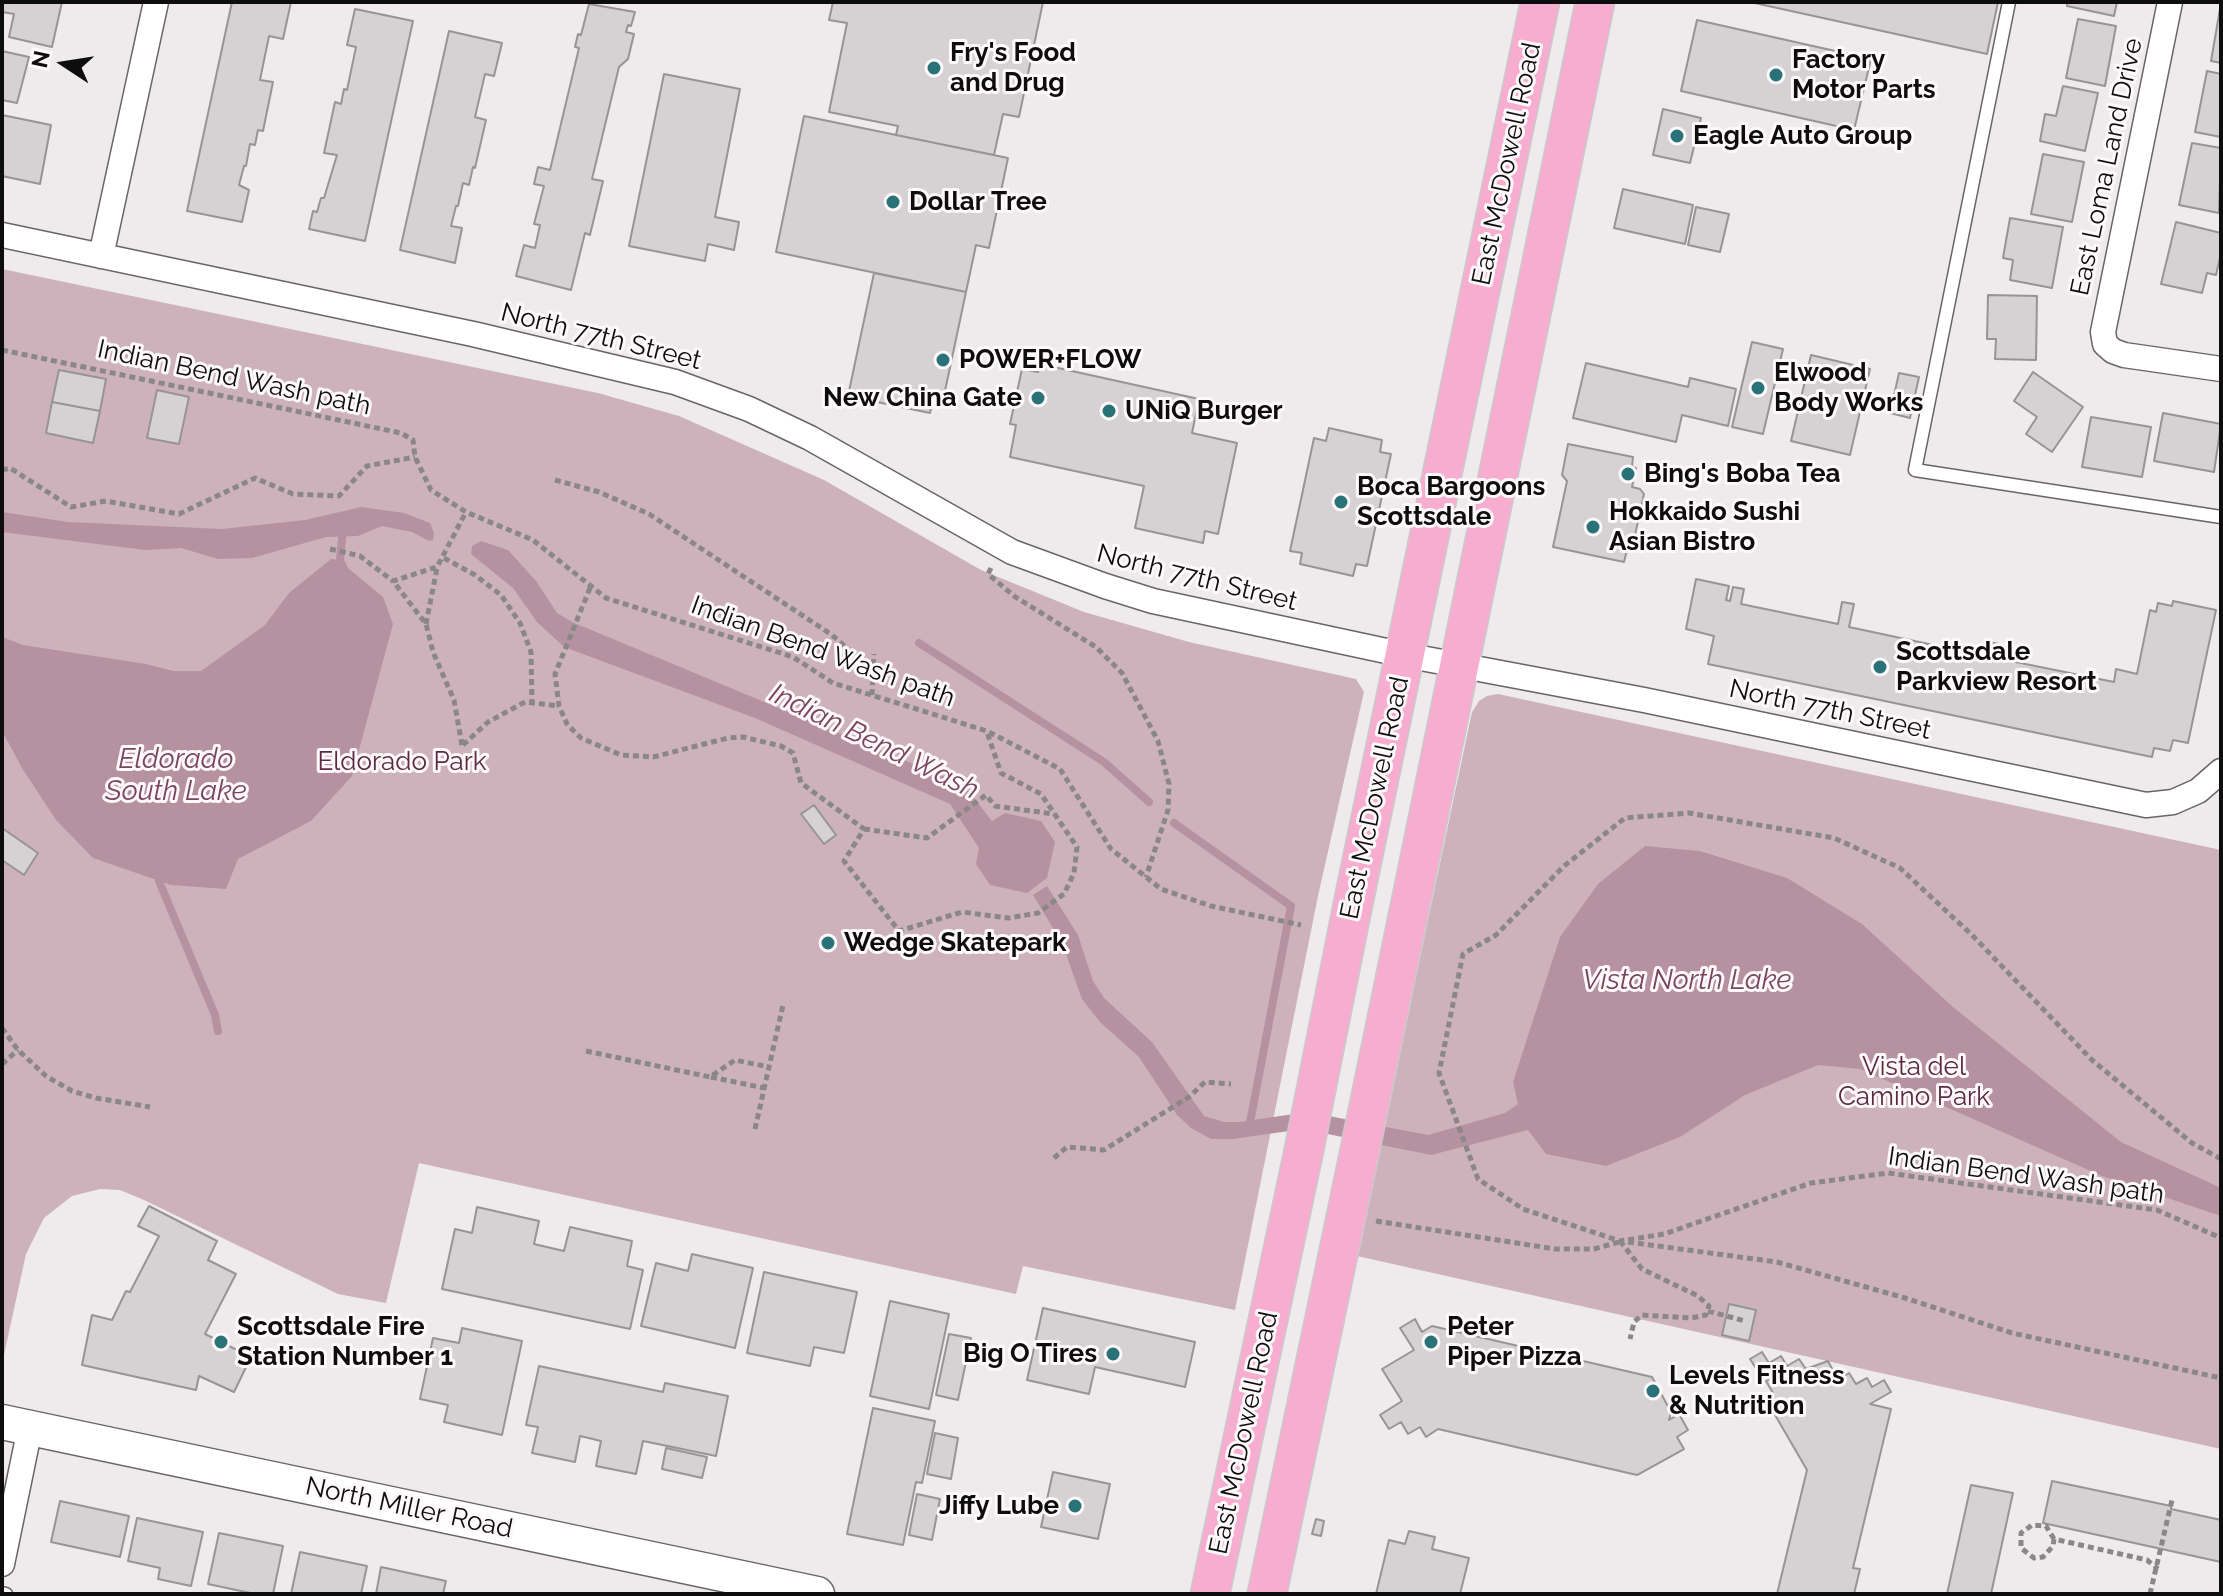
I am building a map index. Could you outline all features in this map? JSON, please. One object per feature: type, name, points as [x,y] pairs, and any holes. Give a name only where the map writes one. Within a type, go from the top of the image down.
[{"type":"main road","name":"East McDowell Road","points":[[1210,1594],[1540,2]]},
{"type":"main road","name":"East McDowell Road","points":[[1267,1594],[1595,2]]},
{"type":"street","points":[[101,256],[156,2]]},
{"type":"street","name":"East Loma Land Drive","points":[[2170,2],[2104,318],[2105,344],[2124,355],[2221,369]]},
{"type":"street","name":"North 77th Street","points":[[2,235],[473,334],[675,382],[749,409],[810,438],[1012,552],[1153,601],[2146,805],[2173,802],[2198,791],[2221,771]]},
{"type":"street","points":[[2,1564],[16,1425]]},
{"type":"street","name":"North Miller Road","points":[[16,1425],[794,1592]]},
{"type":"lane","points":[[2009,2],[1915,470],[2221,517]]},
{"type":"path","name":"Indian Bend Wash path","points":[[2,350],[401,433],[413,440],[415,457],[431,490],[465,514],[533,540],[606,598],[793,657],[833,683],[987,731],[1060,769],[1111,849],[1161,889],[1211,906],[1298,924]]},
{"type":"path","points":[[2,470],[10,468],[71,507],[106,501],[179,514],[255,478],[293,494],[339,496],[367,466],[415,457]]},
{"type":"path","points":[[555,480],[599,492],[649,514],[832,635],[875,673]]},
{"type":"path","points":[[426,624],[437,567],[465,514]]},
{"type":"path","points":[[330,549],[360,556],[393,581],[426,624],[433,652],[454,700],[462,745],[488,722],[525,702],[559,706]]},
{"type":"path","points":[[444,558],[475,575],[501,595],[520,623],[531,652],[532,702]]},
{"type":"path","points":[[393,581],[437,567]]},
{"type":"path","points":[[991,568],[988,574],[1014,596],[1096,647],[1122,673],[1158,741],[1169,784],[1168,810],[1146,877]]},
{"type":"path","points":[[590,588],[555,674],[559,706],[567,724],[581,738],[621,755],[653,757],[728,738],[743,737],[781,746],[793,753],[801,783],[864,829],[927,838],[986,795],[995,806],[1055,814]]},
{"type":"path","points":[[872,695],[874,654]]},
{"type":"path","points":[[864,829],[844,861],[899,931],[962,912],[1009,918],[1038,913],[1064,894],[1074,873],[1077,847],[1041,794],[1001,773],[987,731]]},
{"type":"path","name":"Indian Bend Wash path","points":[[2221,1159],[2192,1143],[2092,1060],[1972,935],[1900,868],[1834,838],[1689,813],[1625,818],[1564,866],[1496,935],[1463,954],[1439,1073],[1478,1179],[1523,1209],[1620,1241],[1664,1234],[1811,1183],[1888,1173],[2157,1210],[2221,1238]]},
{"type":"path","points":[[755,1129],[783,1005]]},
{"type":"path","points":[[2,1028],[18,1050],[46,1076],[72,1091],[150,1107]]},
{"type":"path","points":[[2,1064],[18,1050]]},
{"type":"path","points":[[586,1051],[764,1088]]},
{"type":"path","points":[[710,1077],[735,1060],[769,1067]]},
{"type":"path","points":[[1054,1158],[1067,1147],[1104,1150],[1189,1097],[1205,1082],[1231,1084]]},
{"type":"path","points":[[1371,1220],[1555,1249],[1594,1249],[1620,1241],[1777,1262],[1905,1298],[2012,1333],[2221,1378]]},
{"type":"path","points":[[1620,1241],[1642,1269],[1698,1296],[1709,1306],[1706,1315],[1691,1318],[1642,1315],[1634,1322],[1630,1339]]},
{"type":"path","points":[[1708,1311],[1745,1321]]},
{"type":"path","points":[[2150,1594],[2172,1500]]},
{"type":"path","points":[[2054,1539],[2053,1546],[2043,1557],[2034,1558],[2021,1548],[2021,1533],[2032,1525],[2046,1526],[2054,1539],[2147,1560],[2158,1569]]},
{"type":"green space","name":"Eldorado Park","points":[[2,269],[598,393],[679,416],[824,480],[981,570],[1084,612],[1189,642],[1356,679],[1364,692],[1318,896],[1235,1310],[1023,1266],[1016,1294],[419,1163],[386,1303],[338,1294],[120,1190],[100,1189],[72,1196],[44,1218],[26,1254],[2,1364]]},
{"type":"green space","name":"Vista del Camino Park","points":[[1498,694],[2221,850],[2221,1449],[1357,1256],[1472,712],[1479,701]]},
{"type":"water","points":[[361,507],[404,513],[430,523],[433,540],[382,526],[358,536],[326,537],[252,558],[218,559],[181,548],[145,550],[2,532],[2,512],[68,522],[222,529],[305,520]]},
{"type":"water","points":[[481,541],[508,550],[536,581],[557,613],[572,622],[964,785],[992,821],[1005,813],[1041,821],[1055,842],[1047,878],[1027,893],[990,885],[976,864],[979,848],[950,804],[755,718],[564,647],[537,622],[513,588],[471,554],[472,546]]},
{"type":"water","name":"Eldorado South Lake","points":[[331,559],[345,561],[348,568],[383,597],[393,624],[352,776],[311,821],[238,859],[226,889],[171,885],[93,858],[56,820],[2,731],[2,637],[23,645],[173,671],[201,671],[265,625],[289,593]]},
{"type":"water","name":"Vista North Lake","points":[[1645,846],[1700,851],[1787,878],[1862,924],[1953,1007],[2121,1142],[2221,1188],[2221,1216],[2102,1176],[1860,1069],[1818,1065],[1745,1095],[1680,1137],[1606,1166],[1546,1154],[1528,1130],[1431,1155],[1303,1129],[1211,1139],[1191,1128],[1177,1115],[1139,1057],[1100,1022],[1082,999],[1062,943],[1033,895],[1047,886],[1078,935],[1093,981],[1104,998],[1152,1042],[1204,1116],[1224,1122],[1239,1122],[1308,1112],[1428,1135],[1505,1113],[1518,1104],[1513,1082],[1560,937],[1598,884]]},
{"type":"building","points":[[2,2],[62,2],[52,47],[9,37],[14,14],[2,12]]},
{"type":"building","points":[[232,2],[291,2],[283,39],[269,36],[260,80],[273,82],[263,131],[258,130],[255,145],[250,144],[239,185],[249,190],[242,222],[187,211]]},
{"type":"building","name":"Fry's Food and Drug","points":[[833,2],[1043,2],[1019,117],[1003,114],[994,155],[896,135],[898,126],[829,112],[847,23],[829,20]]},
{"type":"building","points":[[1750,2],[1998,2],[1987,54]]},
{"type":"building","points":[[2067,2],[2117,2],[2114,16],[2067,6]]},
{"type":"building","points":[[2221,3],[2221,63],[2211,61]]},
{"type":"building","points":[[589,4],[635,12],[626,32],[634,34],[628,59],[619,67],[592,179],[603,181],[590,235],[585,233],[571,290],[516,276],[524,245],[535,248],[540,225],[534,224],[544,186],[534,184],[538,167],[550,170],[579,48],[575,47],[578,34],[581,35]]},
{"type":"building","points":[[355,9],[413,21],[365,241],[309,229],[313,211],[317,212],[321,198],[324,198],[337,155],[324,153],[335,102],[341,104],[344,89],[347,90],[356,47],[347,45]]},
{"type":"building","points":[[2078,19],[2116,26],[2105,86],[2066,78]]},
{"type":"building","name":"Factory Motor Parts","points":[[1697,20],[1871,59],[1854,130],[1681,91]]},
{"type":"building","points":[[449,31],[502,43],[494,76],[485,74],[475,117],[486,120],[475,168],[469,185],[463,183],[451,226],[462,228],[455,263],[400,250]]},
{"type":"building","points":[[2,51],[29,57],[17,103],[2,100]]},
{"type":"building","points":[[2207,71],[2221,74],[2221,137],[2195,132]]},
{"type":"building","points":[[664,74],[740,89],[715,217],[739,222],[734,250],[708,244],[705,261],[629,246]]},
{"type":"building","points":[[2063,86],[2098,93],[2085,151],[2040,141],[2045,114],[2056,116]]},
{"type":"building","name":"Eagle Auto Group","points":[[1663,109],[1701,118],[1690,163],[1653,155]]},
{"type":"building","points":[[2,115],[51,125],[40,184],[2,176]]},
{"type":"building","name":"Dollar Tree","points":[[804,116],[1008,158],[989,248],[976,245],[966,292],[776,252]]},
{"type":"building","points":[[2192,143],[2221,148],[2219,213],[2179,205]]},
{"type":"building","points":[[2043,154],[2084,162],[2072,222],[2031,214]]},
{"type":"building","points":[[1623,189],[1693,205],[1685,244],[1614,228]]},
{"type":"building","points":[[1696,207],[1729,214],[1720,252],[1688,245]]},
{"type":"building","points":[[2010,218],[2063,227],[2052,288],[2010,280],[2013,260],[2003,258]]},
{"type":"building","points":[[2176,222],[2221,233],[2216,275],[2207,273],[2202,293],[2161,284]]},
{"type":"building","points":[[874,273],[966,292],[942,405],[932,403],[930,413],[848,396]]},
{"type":"building","points":[[1988,295],[2037,296],[2036,360],[1995,359],[1996,339],[1987,339]]},
{"type":"building","name":"Elwood Body Works","points":[[1752,342],[1783,349],[1763,434],[1732,427]]},
{"type":"building","points":[[1811,355],[1870,369],[1850,455],[1791,441]]},
{"type":"building","points":[[1586,363],[1688,387],[1690,378],[1736,389],[1728,426],[1682,415],[1676,442],[1573,418]]},
{"type":"building","points":[[1040,364],[1199,399],[1192,433],[1237,443],[1218,534],[1205,531],[1203,543],[1135,528],[1144,486],[1010,457],[1016,425],[1010,424],[1022,369],[1038,372]]},
{"type":"building","points":[[59,370],[106,379],[100,411],[52,402]]},
{"type":"building","points":[[2033,372],[2083,407],[2052,452],[2026,434],[2037,417],[2014,401]]},
{"type":"building","points":[[1899,373],[1919,377],[1910,418],[1890,413]]},
{"type":"building","points":[[157,390],[189,397],[179,444],[147,438]]},
{"type":"building","points":[[52,402],[100,411],[93,443],[46,433]]},
{"type":"building","points":[[2163,413],[2221,424],[2214,472],[2154,461]]},
{"type":"building","points":[[2091,417],[2151,427],[2142,477],[2082,467]]},
{"type":"building","name":"Boca Bargoons Scottsdale","points":[[1329,428],[1382,440],[1380,452],[1391,454],[1367,566],[1356,564],[1353,576],[1300,564],[1302,553],[1290,551],[1314,438],[1326,441]]},
{"type":"building","points":[[1568,444],[1633,457],[1632,467],[1636,468],[1632,487],[1644,494],[1635,535],[1630,538],[1624,562],[1553,547],[1567,481],[1562,475]]},
{"type":"building","name":"Scottsdale Parkview Resort","points":[[1696,579],[1729,586],[1726,600],[1730,601],[1733,587],[1744,589],[1741,604],[1838,624],[1842,602],[1854,604],[1849,627],[1985,656],[1988,642],[1999,644],[1996,658],[2114,682],[2116,669],[2137,674],[2150,610],[2156,612],[2158,603],[2172,606],[2173,601],[2216,610],[2188,743],[2173,740],[2170,751],[2154,748],[2152,757],[1708,664],[1714,636],[1686,629]]},
{"type":"building","points":[[814,805],[836,835],[824,844],[801,814]]},
{"type":"building","points":[[2,828],[38,853],[24,875],[2,860]]},
{"type":"building","points":[[149,1206],[217,1241],[208,1260],[236,1274],[205,1334],[251,1357],[234,1392],[199,1376],[196,1390],[82,1365],[92,1315],[112,1320],[159,1236],[138,1226]]},
{"type":"building","points":[[477,1207],[539,1221],[534,1244],[564,1251],[570,1227],[632,1241],[627,1266],[643,1270],[630,1329],[442,1289],[455,1229],[472,1233]]},
{"type":"building","points":[[692,1254],[753,1268],[735,1348],[641,1326],[656,1263],[688,1271]]},
{"type":"building","points":[[764,1272],[857,1292],[844,1353],[814,1347],[810,1366],[747,1353]]},
{"type":"building","points":[[890,1301],[949,1314],[929,1409],[870,1396]]},
{"type":"building","points":[[1729,1304],[1756,1310],[1749,1341],[1722,1335]]},
{"type":"building","name":"Big O Tires","points":[[1043,1308],[1195,1342],[1185,1387],[1095,1367],[1089,1394],[1027,1380]]},
{"type":"building","points":[[1415,1319],[1422,1332],[1432,1326],[1652,1377],[1671,1412],[1669,1420],[1679,1414],[1688,1430],[1677,1437],[1684,1449],[1637,1475],[1438,1429],[1426,1437],[1420,1427],[1408,1434],[1401,1422],[1389,1429],[1380,1415],[1402,1401],[1382,1369],[1414,1350],[1400,1328]]},
{"type":"building","points":[[462,1328],[522,1341],[502,1435],[444,1422],[448,1405],[420,1399],[433,1338],[459,1343]]},
{"type":"building","points":[[949,1334],[971,1338],[958,1400],[936,1395]]},
{"type":"building","points":[[1762,1352],[1769,1363],[1757,1370],[1750,1359]]},
{"type":"building","points":[[1781,1356],[1787,1366],[1799,1359],[1806,1369],[1828,1361],[1838,1380],[1849,1373],[1856,1384],[1867,1378],[1872,1387],[1884,1380],[1891,1392],[1870,1404],[1891,1409],[1853,1568],[1860,1569],[1854,1594],[1777,1594],[1807,1470],[1771,1408],[1767,1410],[1761,1400],[1773,1393],[1766,1381],[1776,1375],[1769,1363]],"holes":[[[1786,1370],[1792,1378],[1782,1384],[1777,1376]]]},
{"type":"building","points":[[539,1366],[663,1392],[665,1383],[728,1396],[716,1456],[643,1441],[636,1474],[596,1466],[601,1441],[580,1436],[575,1462],[532,1453],[538,1427],[526,1425]]},
{"type":"building","points":[[873,1408],[935,1421],[922,1483],[916,1482],[903,1545],[847,1534]]},
{"type":"building","points":[[935,1433],[958,1438],[951,1479],[927,1474]]},
{"type":"building","points":[[666,1448],[707,1457],[702,1478],[662,1469]]},
{"type":"building","name":"Jiffy Lube","points":[[1053,1472],[1110,1484],[1098,1539],[1041,1527]]},
{"type":"building","points":[[2052,1481],[2221,1520],[2221,1562],[2043,1523]]},
{"type":"building","points":[[1971,1485],[2013,1493],[1991,1594],[1947,1594]]},
{"type":"building","points":[[917,1494],[940,1499],[932,1540],[909,1535]]},
{"type":"building","points":[[60,1501],[129,1516],[120,1557],[51,1542]]},
{"type":"building","points":[[137,1518],[203,1532],[191,1586],[158,1579],[160,1568],[128,1561]]},
{"type":"building","points":[[1316,1519],[1324,1521],[1321,1536],[1312,1534]]},
{"type":"building","points":[[1409,1531],[1435,1537],[1432,1549],[1469,1558],[1460,1594],[1376,1594],[1389,1540],[1405,1544]]},
{"type":"building","points":[[219,1533],[283,1546],[273,1594],[255,1594],[208,1584]]},
{"type":"building","points":[[300,1552],[367,1566],[361,1594],[291,1594]]},
{"type":"building","points":[[381,1567],[446,1581],[443,1594],[376,1594]]},
{"type":"waterway","points":[[340,560],[343,528]]},
{"type":"waterway","points":[[919,643],[1104,762],[1149,802]]},
{"type":"waterway","points":[[1174,823],[1291,906],[1249,1128]]},
{"type":"waterway","points":[[159,881],[215,1015],[218,1031]]},
{"type":"place","name":"Fry's Food and Drug","points":[[934,68]]},
{"type":"place","name":"Factory Motor Parts","points":[[1776,75]]},
{"type":"place","name":"Eagle Auto Group","points":[[1677,136]]},
{"type":"place","name":"Dollar Tree","points":[[893,202]]},
{"type":"place","name":"POWER+FLOW","points":[[943,360]]},
{"type":"place","name":"Elwood Body Works","points":[[1758,388]]},
{"type":"place","name":"New China Gate","points":[[1038,398]]},
{"type":"place","name":"UNiQ Burger","points":[[1109,411]]},
{"type":"place","name":"Bing's Boba Tea","points":[[1628,474]]},
{"type":"place","name":"Boca Bargoons Scottsdale","points":[[1341,502]]},
{"type":"place","name":"Hokkaido Sushi Asian Bistro","points":[[1593,527]]},
{"type":"place","name":"Scottsdale Parkview Resort","points":[[1880,667]]},
{"type":"place","name":"Wedge Skatepark","points":[[828,943]]},
{"type":"place","name":"Scottsdale Fire Station Number 1","points":[[221,1342]]},
{"type":"place","name":"Peter Piper Pizza","points":[[1431,1342]]},
{"type":"place","name":"Big O Tires","points":[[1113,1354]]},
{"type":"place","name":"Levels Fitness & Nutrition","points":[[1653,1391]]},
{"type":"place","name":"Jiffy Lube","points":[[1075,1506]]},
{"type":"water label","name":"Indian Bend Wash","points":[[874,742]]}]
